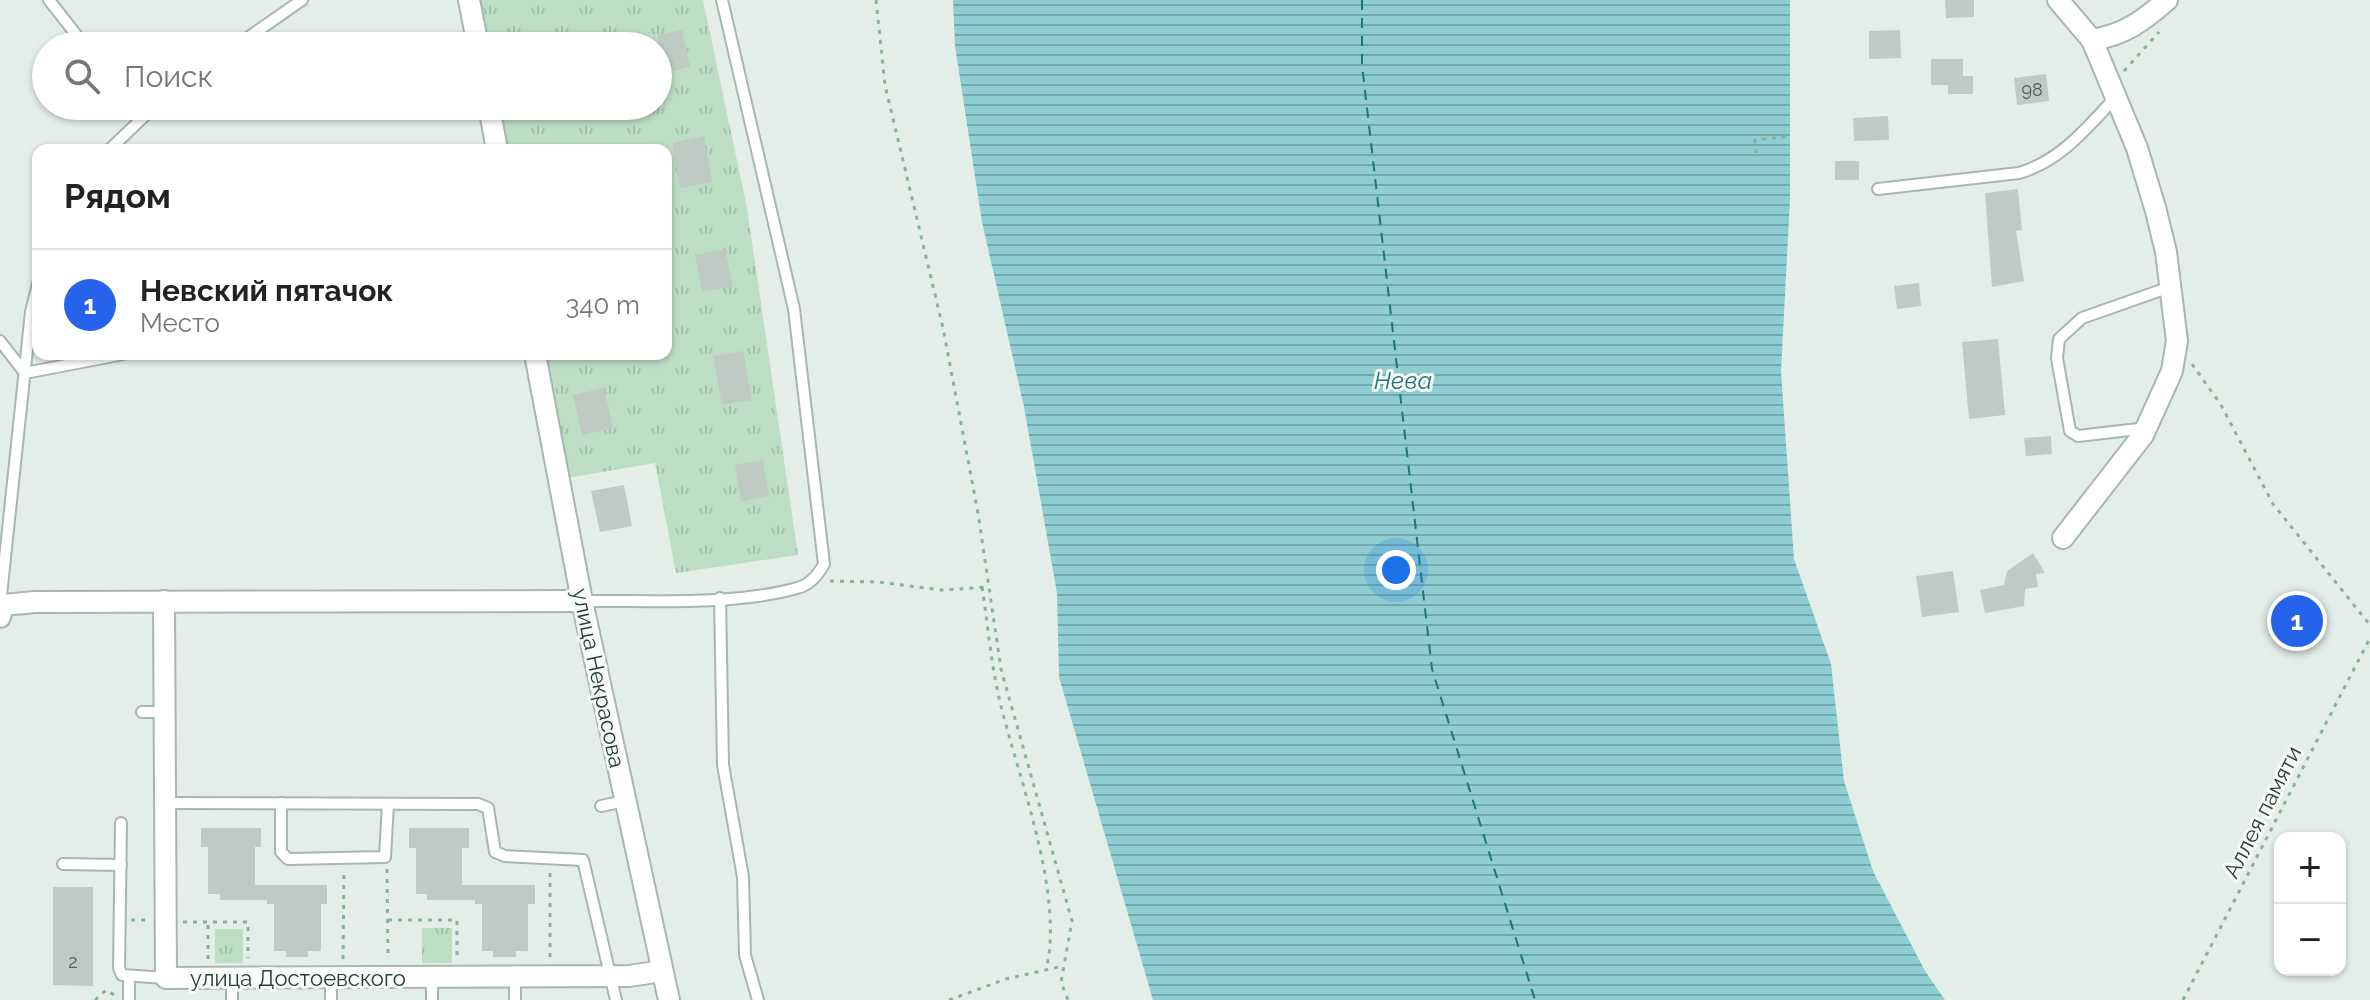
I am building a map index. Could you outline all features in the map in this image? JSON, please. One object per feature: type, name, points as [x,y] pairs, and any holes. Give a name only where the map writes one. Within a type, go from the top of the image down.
[{"type":"street","points":[[469,0],[475,32]]},
{"type":"street","points":[[2058,0],[2092,40],[2137,148],[2156,211],[2177,341],[2172,371],[2147,428],[2063,538]]},
{"type":"street","points":[[2092,40],[2115,36],[2143,22],[2167,0]]},
{"type":"street","points":[[492,120],[496,144]]},
{"type":"street","name":"улица Некрасова","points":[[536,360],[582,601],[669,1000]]},
{"type":"street","points":[[1,609],[164,601],[582,601]]},
{"type":"street","name":"улица Достоевского","points":[[164,601],[166,978],[613,976],[662,971]]},
{"type":"lane","points":[[49,0],[74,32]]},
{"type":"lane","points":[[256,32],[302,0]]},
{"type":"lane","points":[[582,601],[720,598],[798,588],[809,582],[824,564],[794,309],[722,0]]},
{"type":"lane","points":[[1878,189],[2019,173],[2039,167],[2065,150],[2114,99]]},
{"type":"lane","points":[[115,144],[139,120]]},
{"type":"lane","points":[[2147,428],[2078,436],[2070,431],[2057,358],[2059,339],[2082,318],[2170,287]]},
{"type":"lane","points":[[1,609],[32,325]]},
{"type":"lane","points":[[0,341],[25,373]]},
{"type":"lane","points":[[25,373],[93,360]]},
{"type":"lane","points":[[720,598],[723,765],[743,877],[745,955],[758,1000]]},
{"type":"lane","points":[[142,712],[165,712]]},
{"type":"lane","points":[[601,806],[625,801]]},
{"type":"lane","points":[[165,803],[478,804],[488,808],[495,852],[505,856],[574,857],[583,860],[613,976],[616,1000]]},
{"type":"lane","points":[[281,803],[283,857],[344,859],[385,857],[388,804]]},
{"type":"lane","points":[[121,823],[119,968],[122,975],[129,978],[166,978]]},
{"type":"lane","points":[[63,864],[121,865]]},
{"type":"lane","points":[[432,977],[432,1000]]},
{"type":"lane","points":[[515,977],[515,1000]]},
{"type":"lane","points":[[129,978],[129,1000]]},
{"type":"lane","points":[[232,1000],[240,978]]},
{"type":"lane","points":[[331,1000],[337,978]]},
{"type":"path","points":[[876,0],[887,96],[943,328],[1001,669],[1072,921],[1061,982],[1068,1000]]},
{"type":"path","points":[[2114,99],[2122,73],[2160,31]]},
{"type":"path","points":[[1756,153],[1755,140],[1790,136]]},
{"type":"path","points":[[2177,341],[2221,405],[2273,504],[2370,625]]},
{"type":"path","points":[[809,582],[847,579],[942,590],[989,587]]},
{"type":"path","points":[[982,587],[999,699],[1040,848],[1052,947],[1046,970]]},
{"type":"path","name":"Аллея памяти","points":[[2183,1000],[2370,638]]},
{"type":"path","points":[[385,857],[388,977]]},
{"type":"path","points":[[550,857],[550,976]]},
{"type":"path","points":[[337,978],[344,859]]},
{"type":"path","points":[[120,920],[248,922],[240,978]]},
{"type":"path","points":[[388,920],[457,920],[457,977]]},
{"type":"path","points":[[208,922],[208,978]]},
{"type":"path","points":[[949,1000],[1006,979],[1063,966]]},
{"type":"path","points":[[95,1000],[106,990],[117,1000]]},
{"type":"green space","points":[[479,0],[703,0],[747,208],[798,555],[676,573],[655,463],[567,478],[545,360],[672,360],[672,144],[505,144],[501,120],[672,120],[672,32],[485,32]]},
{"type":"green space","points":[[422,928],[452,928],[452,963],[422,963]]},
{"type":"green space","points":[[215,929],[243,929],[243,963],[215,963]]},
{"type":"water","name":"Нева","points":[[953,0],[1790,0],[1790,200],[1781,371],[1794,559],[1831,664],[1844,781],[1873,871],[1925,971],[1945,1000],[1153,1000],[1059,677],[1057,593],[1024,407],[982,222],[955,46]]},
{"type":"building","points":[[1945,0],[1974,0],[1974,17],[1946,18]]},
{"type":"building","points":[[682,30],[690,67],[672,71],[672,32]]},
{"type":"building","points":[[1900,30],[1901,58],[1869,59],[1869,31]]},
{"type":"building","points":[[1931,59],[1963,59],[1963,76],[1973,76],[1973,94],[1948,94],[1948,85],[1931,85]]},
{"type":"building","points":[[2046,74],[2049,101],[2017,105],[2014,78]]},
{"type":"building","points":[[1888,116],[1889,140],[1854,141],[1853,118]]},
{"type":"building","points":[[704,136],[712,182],[680,188],[672,143]]},
{"type":"building","points":[[1835,161],[1859,161],[1859,180],[1835,180]]},
{"type":"building","points":[[2018,189],[2022,230],[2016,231],[2024,281],[1992,287],[1985,193]]},
{"type":"building","points":[[725,249],[733,286],[702,292],[695,255]]},
{"type":"building","points":[[1919,283],[1921,306],[1897,309],[1894,286]]},
{"type":"building","points":[[1998,339],[2005,415],[1969,419],[1962,342]]},
{"type":"building","points":[[743,351],[752,400],[722,405],[713,356]]},
{"type":"building","points":[[604,388],[613,428],[582,435],[573,395]]},
{"type":"building","points":[[2051,436],[2052,454],[2026,456],[2024,438]]},
{"type":"building","points":[[763,460],[769,496],[741,502],[735,465]]},
{"type":"building","points":[[624,485],[632,526],[600,532],[591,491]]},
{"type":"building","points":[[2033,553],[2045,573],[2036,574],[2038,587],[2025,589],[2024,606],[1985,613],[1980,590],[2004,585],[2007,571]]},
{"type":"building","points":[[1953,571],[1959,612],[1922,617],[1916,576]]},
{"type":"building","points":[[201,828],[261,828],[261,847],[255,847],[255,885],[327,885],[327,904],[321,904],[321,951],[308,951],[308,957],[286,957],[286,951],[274,951],[274,904],[267,904],[267,900],[220,900],[220,894],[208,894],[208,847],[201,847]]},
{"type":"building","points":[[409,828],[469,828],[469,848],[462,848],[462,885],[535,885],[535,904],[528,904],[528,951],[516,951],[516,957],[493,957],[493,951],[482,951],[482,904],[475,904],[475,900],[427,900],[427,894],[416,894],[416,848],[409,848]]},
{"type":"building","points":[[53,887],[93,887],[93,986],[53,985]]},
{"type":"ferry route","points":[[1362,0],[1362,65],[1432,669],[1535,1000]]},
{"type":"place","name":"Невский пятачок","points":[[2297,621]]}]
